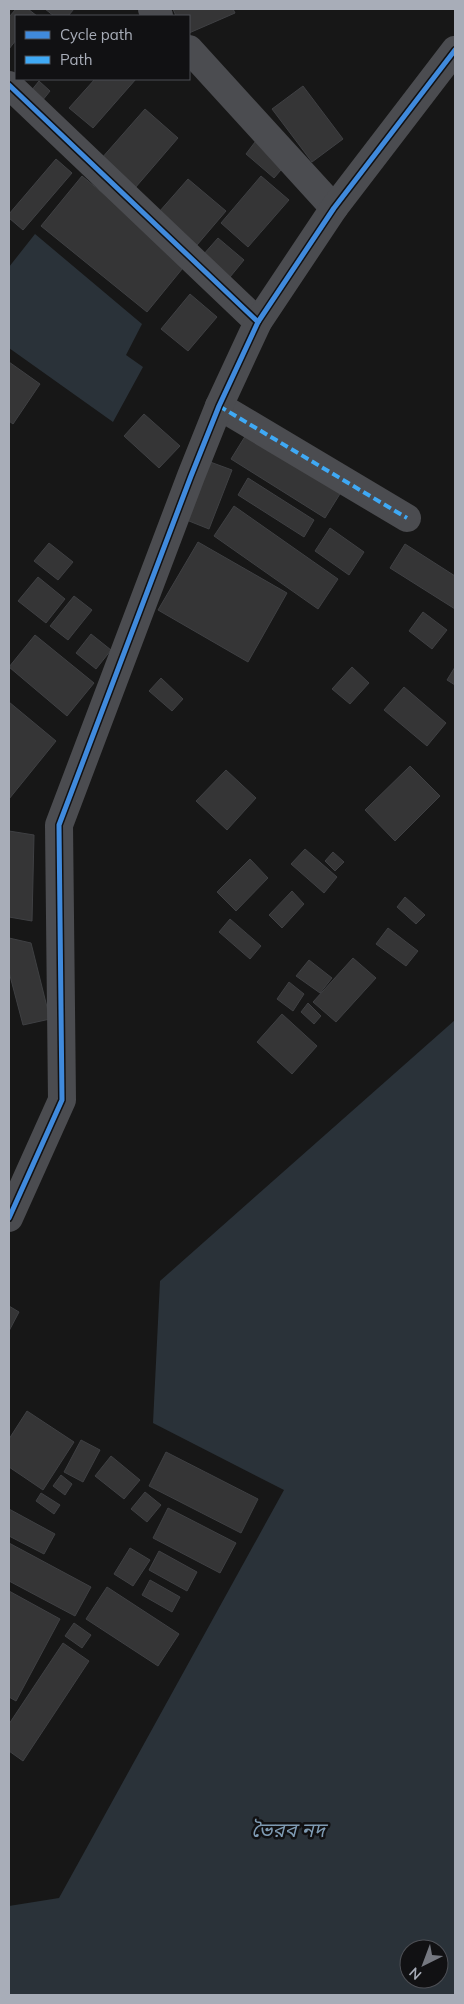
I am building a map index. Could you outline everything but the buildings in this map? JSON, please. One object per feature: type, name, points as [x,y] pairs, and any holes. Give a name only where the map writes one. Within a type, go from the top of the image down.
[{"type":"street","points":[[190,50],[334,208]]},
{"type":"street","points":[[9,1218],[14,1189],[62,1100],[58,825],[219,406],[258,322],[334,208],[455,50]]},
{"type":"street","points":[[9,84],[258,322]]},
{"type":"street","points":[[219,406],[408,518]]},
{"type":"water","points":[[35,234],[142,324],[126,355],[143,367],[113,422],[9,348],[9,267]]},
{"type":"water","name":"ভৈরব নদ","points":[[455,1020],[455,1995],[9,1995],[9,1906],[59,1898],[284,1490],[153,1423],[160,1281]]},
{"type":"marked path","points":[[219,406],[407,518]]},
{"type":"cycle path","points":[[9,1218],[62,1100],[59,825],[191,476],[219,406],[258,322],[334,208],[455,50]]},
{"type":"cycle path","points":[[9,85],[258,322]]}]
